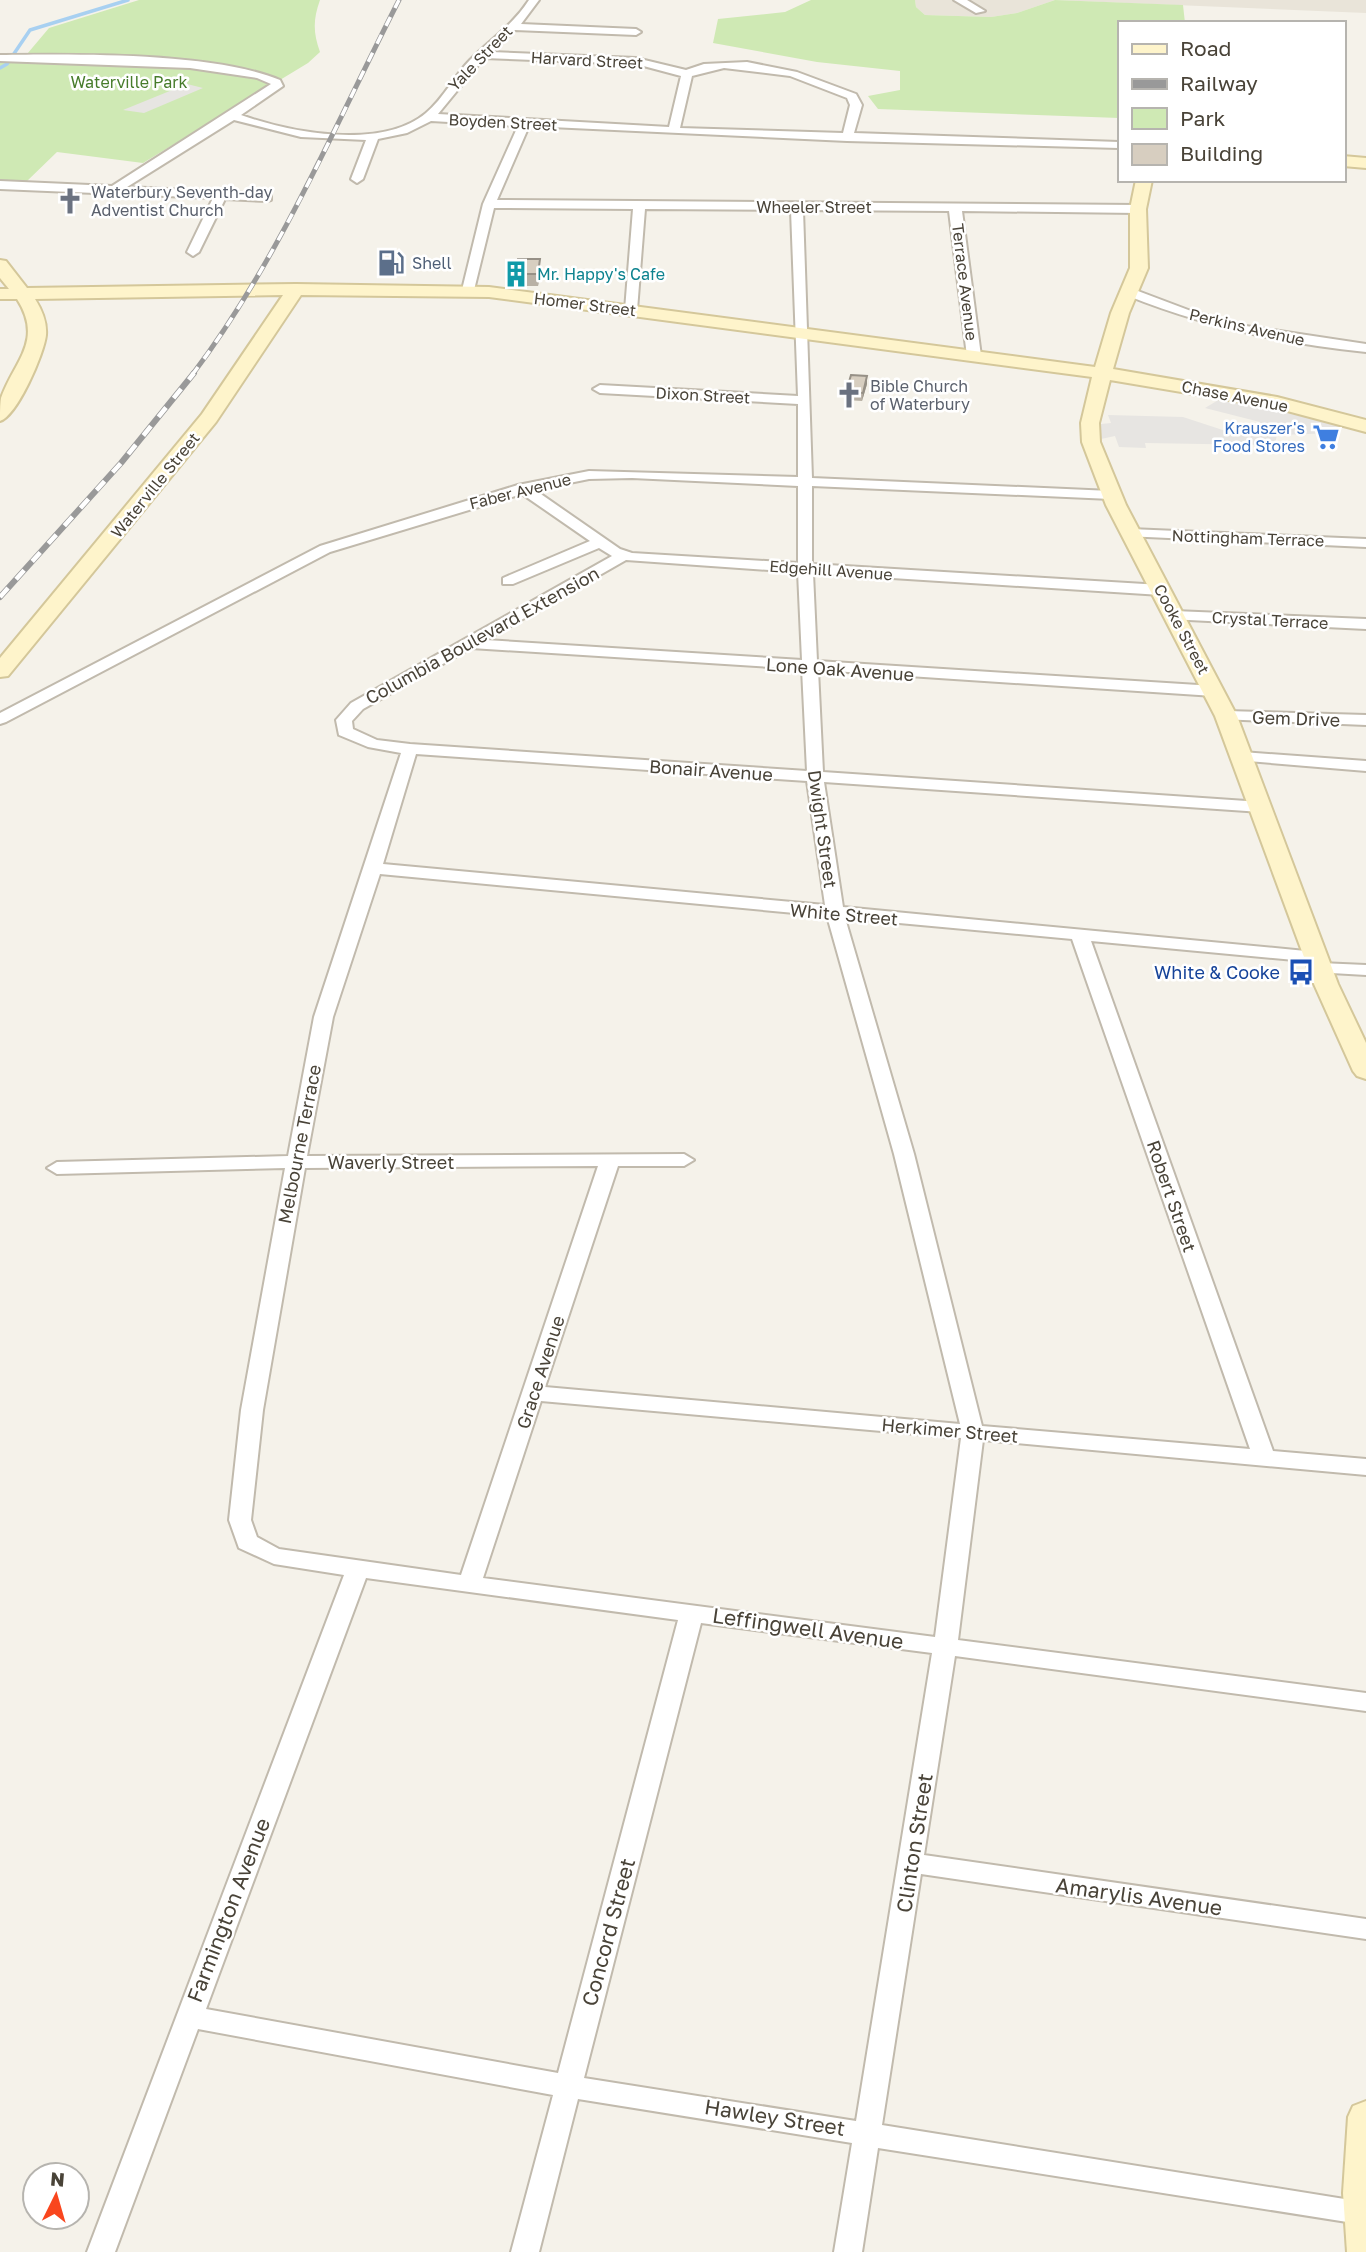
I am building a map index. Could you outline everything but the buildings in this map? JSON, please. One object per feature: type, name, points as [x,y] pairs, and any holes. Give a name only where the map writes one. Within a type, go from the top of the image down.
[{"type":"main road","points":[[1345,161],[1366,163]]},
{"type":"main road","name":"Cooke Street","points":[[1144,182],[1138,209],[1139,268],[1120,313],[1102,373],[1089,435],[1111,495],[1226,716],[1318,963],[1366,1071]]},
{"type":"main road","points":[[0,265],[35,317],[37,343],[0,415]]},
{"type":"main road","name":"Homer Street","points":[[0,294],[296,289],[468,290],[1102,373]]},
{"type":"main road","name":"Waterville Street","points":[[0,671],[209,418],[296,289]]},
{"type":"main road","name":"Chase Avenue","points":[[1102,373],[1250,398],[1366,426]]},
{"type":"main road","points":[[1366,2117],[1363,2214],[1366,2252]]},
{"type":"street","name":"Yale Street","points":[[427,117],[534,0]]},
{"type":"street","points":[[961,0],[980,11]]},
{"type":"street","points":[[510,27],[636,32]]},
{"type":"street","name":"Harvard Street","points":[[481,55],[636,61],[687,74],[699,67],[716,65],[784,71],[834,87],[852,96],[856,105],[848,138]]},
{"type":"street","points":[[0,58],[24,57],[245,71],[268,76],[276,82],[272,90],[113,191]]},
{"type":"street","points":[[674,131],[687,74]]},
{"type":"street","name":"Boyden Street","points":[[231,116],[250,123],[299,132],[373,137],[398,131],[427,117],[674,131],[1118,145]]},
{"type":"street","points":[[468,290],[489,204],[525,123]]},
{"type":"street","points":[[357,179],[373,137]]},
{"type":"street","points":[[0,185],[267,197]]},
{"type":"street","points":[[193,252],[221,195]]},
{"type":"street","name":"Wheeler Street","points":[[489,204],[1138,209]]},
{"type":"street","points":[[631,310],[639,206]]},
{"type":"street","name":"Terrace Avenue","points":[[955,207],[974,356]]},
{"type":"street","name":"Dwight Street","points":[[797,208],[805,400],[808,667],[815,776],[835,913],[904,1154],[973,1432]]},
{"type":"street","name":"Perkins Avenue","points":[[1130,292],[1165,307],[1280,337],[1366,348]]},
{"type":"street","name":"Dixon Street","points":[[600,389],[805,400]]},
{"type":"street","name":"Faber Avenue","points":[[0,719],[8,709],[307,556],[355,538],[523,488],[571,477],[605,474],[806,480],[1111,495]]},
{"type":"street","name":"Edgehill Avenue","points":[[523,488],[623,556],[1161,590]]},
{"type":"street","name":"Nottingham Terrace","points":[[1130,533],[1366,542]]},
{"type":"street","name":"Columbia Boulevard Extension","points":[[508,581],[600,542]]},
{"type":"street","name":"Columbia Boulevard Extension","points":[[344,720],[357,706],[623,556]]},
{"type":"street","name":"Crystal Terrace","points":[[1174,616],[1366,625]]},
{"type":"street","name":"Lone Oak Avenue","points":[[466,643],[1214,691]]},
{"type":"street","name":"Gem Drive","points":[[1226,716],[1366,720]]},
{"type":"street","name":"Bonair Avenue","points":[[344,720],[343,730],[351,736],[380,746],[410,749],[1261,807]]},
{"type":"street","name":"Melbourne Terrace","points":[[252,1546],[242,1532],[240,1520],[247,1442],[324,1012],[410,749]]},
{"type":"street","points":[[1242,757],[1366,765]]},
{"type":"street","name":"White Street","points":[[373,868],[1080,936],[1366,970]]},
{"type":"street","name":"Robert Street","points":[[1080,936],[1264,1457]]},
{"type":"street","name":"Waverly Street","points":[[57,1168],[296,1162],[684,1160]]},
{"type":"street","name":"Grace Avenue","points":[[469,1584],[610,1161]]},
{"type":"street","name":"Herkimer Street","points":[[533,1393],[1366,1467]]},
{"type":"street","name":"Clinton Street","points":[[848,2252],[945,1647],[973,1432]]},
{"type":"street","name":"Leffingwell Avenue","points":[[252,1546],[274,1556],[358,1569],[1366,1702]]},
{"type":"street","name":"Farmington Avenue","points":[[101,2252],[358,1569]]},
{"type":"street","name":"Concord Street","points":[[525,2252],[692,1612]]},
{"type":"street","name":"Amarylis Avenue","points":[[911,1863],[1366,1929]]},
{"type":"street","name":"Hawley Street","points":[[188,2016],[567,2086],[868,2132],[1363,2214]]},
{"type":"shaded area","points":[[915,0],[1055,0],[1017,13],[991,17],[925,15],[916,7]]},
{"type":"shaded area","points":[[1055,0],[1366,0],[1366,13]]},
{"type":"shaded area","points":[[187,84],[203,88],[144,113],[123,110]]},
{"type":"shaded area","points":[[1220,399],[1348,427],[1336,428],[1338,433],[1277,435],[1275,444],[1261,445],[1145,443],[1146,448],[1119,447],[1115,436],[1101,439],[1101,424],[1111,423],[1108,415],[1183,417],[1238,435],[1253,433],[1260,422],[1205,408]]},
{"type":"green space","name":"Waterville Park","points":[[139,0],[320,0],[315,26],[320,52],[308,63],[143,163],[57,152],[26,182],[0,180],[0,62],[22,60],[49,28]]},
{"type":"green space","points":[[811,0],[915,0],[916,7],[925,15],[991,17],[1017,13],[1055,0],[1183,5],[1185,21],[1118,21],[1118,118],[878,109],[868,96],[900,90],[900,71],[817,62],[713,43],[718,19],[785,12]]},
{"type":"waterway","points":[[0,68],[7,64],[30,30],[128,0]]},
{"type":"railway","points":[[192,375],[252,286],[279,239],[399,0]]},
{"type":"railway","points":[[0,597],[121,463],[194,373]]},
{"type":"place","name":"Waterbury Seventh-day Adventist Church","points":[[70,201]]},
{"type":"place","name":"Shell","points":[[391,263]]},
{"type":"place","name":"Mr. Happy's Cafe","points":[[516,274]]},
{"type":"place","name":"Bible Church of Waterbury","points":[[849,395]]},
{"type":"place","name":"Krauszer's Food Stores","points":[[1326,437]]},
{"type":"place","name":"White & Cooke","points":[[1301,972]]}]
